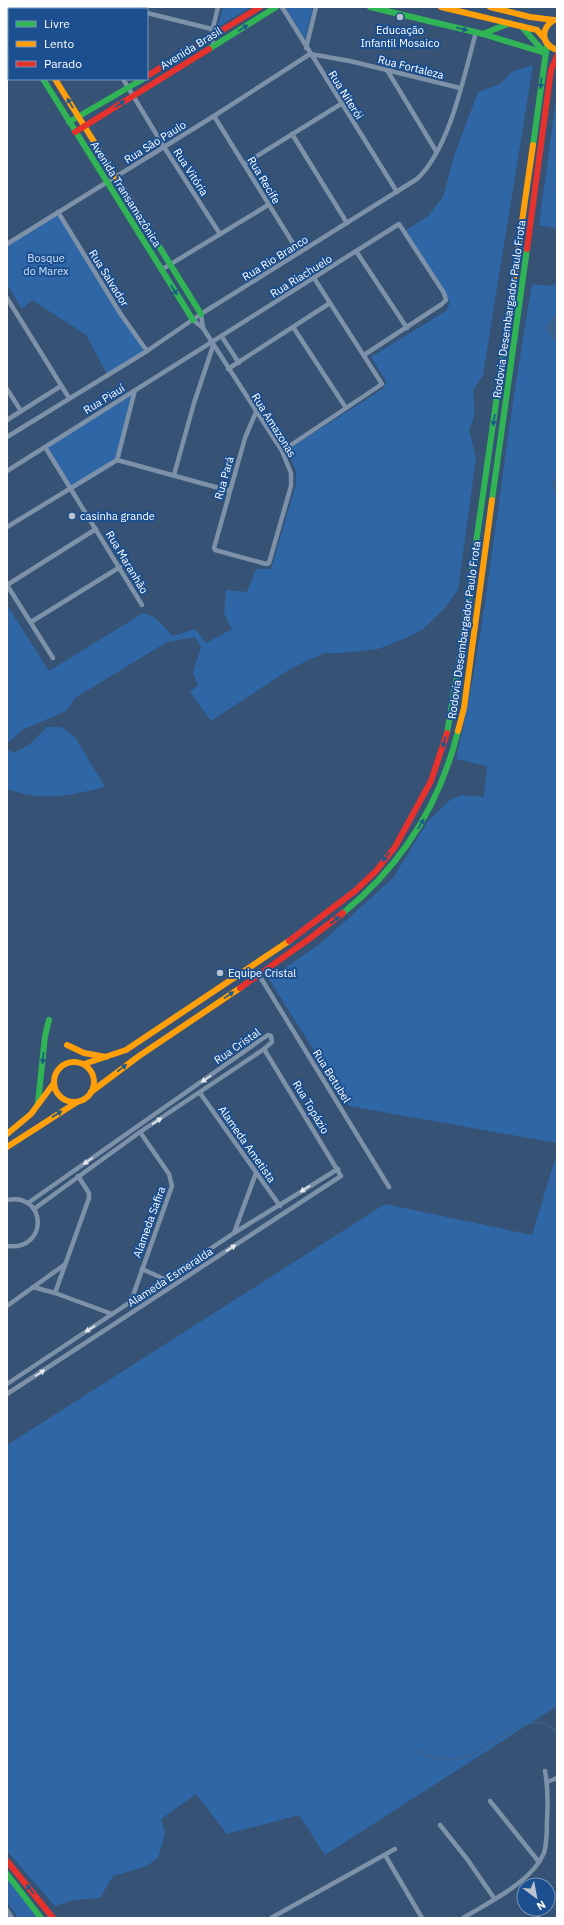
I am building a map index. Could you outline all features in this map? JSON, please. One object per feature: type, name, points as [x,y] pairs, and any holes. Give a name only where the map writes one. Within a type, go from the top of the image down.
[{"type":"street","points":[[214,45],[211,36],[218,7]]},
{"type":"street","name":"Avenida Brasil","points":[[148,75],[260,7]]},
{"type":"street","name":"Avenida Brasil","points":[[75,132],[276,7]]},
{"type":"street","name":"Rua Niterói","points":[[282,7],[306,48],[397,192]]},
{"type":"street","points":[[306,48],[316,7]]},
{"type":"street","points":[[370,7],[476,32],[546,53]]},
{"type":"street","points":[[441,7],[538,30],[547,45],[557,50]]},
{"type":"street","points":[[490,7],[505,9],[530,17],[556,20]]},
{"type":"street","points":[[148,13],[212,29]]},
{"type":"street","points":[[543,37],[544,28],[556,20]]},
{"type":"street","points":[[483,34],[510,23]]},
{"type":"street","points":[[521,26],[546,53]]},
{"type":"street","name":"Rua Rio Branco","points":[[7,437],[147,351],[201,314],[397,192],[422,174],[432,160],[444,135],[460,88],[476,32]]},
{"type":"street","name":"Rodovia Desembargador Paulo Frota","points":[[84,1064],[109,1058],[126,1050],[258,959],[306,929],[355,891],[376,871],[394,847],[424,795],[439,759],[446,737],[460,660],[547,45]]},
{"type":"street","name":"Rua Fortaleza","points":[[310,54],[388,70],[460,88]]},
{"type":"street","name":"Rua São Paulo","points":[[7,244],[214,116],[310,54]]},
{"type":"street","name":"Rodovia Desembargador Paulo Frota","points":[[91,1092],[123,1067],[259,976],[357,902],[382,878],[425,818],[437,794],[455,746],[466,700],[552,70],[557,56]]},
{"type":"street","points":[[388,70],[436,151]]},
{"type":"street","name":"Avenida Transamazônica","points":[[44,80],[193,320]]},
{"type":"street","name":"Avenida Transamazônica","points":[[56,80],[201,314]]},
{"type":"street","name":"Rua Vitória","points":[[124,80],[164,147],[220,234]]},
{"type":"street","points":[[70,122],[141,80]]},
{"type":"street","points":[[244,164],[341,104]]},
{"type":"street","name":"Rua Recife","points":[[214,116],[299,253]]},
{"type":"street","points":[[292,134],[347,223]]},
{"type":"street","points":[[161,270],[268,205]]},
{"type":"street","name":"Rua Salvador","points":[[58,212],[120,313],[147,351]]},
{"type":"street","name":"Rua Riachuelo","points":[[212,345],[222,337],[399,224],[446,298],[442,304],[406,328]]},
{"type":"street","points":[[356,251],[406,328],[364,355]]},
{"type":"street","points":[[282,451],[382,384],[314,278]]},
{"type":"street","points":[[7,298],[69,398]]},
{"type":"street","points":[[228,369],[330,303]]},
{"type":"street","name":"Rua Amazonas","points":[[201,314],[203,328],[212,345],[282,451],[291,473],[292,486],[268,564],[263,564],[214,550]]},
{"type":"street","name":"Rua Amazonas","points":[[193,320],[203,328]]},
{"type":"street","points":[[294,327],[346,408]]},
{"type":"street","points":[[222,337],[238,363]]},
{"type":"street","points":[[174,475],[212,345]]},
{"type":"street","name":"Rua Piauí","points":[[7,471],[135,390],[212,345]]},
{"type":"street","points":[[7,420],[61,386]]},
{"type":"street","points":[[7,389],[21,411]]},
{"type":"street","points":[[7,527],[117,460],[135,390]]},
{"type":"street","name":"Rua Pará","points":[[214,550],[245,438],[256,412]]},
{"type":"street","name":"Rua Maranhão","points":[[44,447],[71,488],[142,605]]},
{"type":"street","points":[[117,460],[230,491]]},
{"type":"street","points":[[53,658],[7,585],[96,529]]},
{"type":"street","points":[[31,622],[120,567]]},
{"type":"street","name":"Rua Betubel","points":[[259,976],[389,1187]]},
{"type":"street","points":[[38,1103],[45,1036],[49,1020]]},
{"type":"street","name":"Rua Cristal","points":[[28,1203],[270,1035],[273,1041],[264,1049],[140,1132],[34,1209]]},
{"type":"street","points":[[67,1045],[84,1053],[109,1058]]},
{"type":"street","name":"Rua Topázio","points":[[264,1049],[342,1176]]},
{"type":"street","points":[[7,1134],[27,1117],[54,1083],[58,1070],[66,1064],[76,1062],[84,1064],[92,1072],[94,1077],[94,1087],[83,1100],[78,1101],[7,1146]]},
{"type":"street","points":[[227,1064],[232,1071]]},
{"type":"street","points":[[54,1083],[60,1096],[68,1101],[78,1101]]},
{"type":"street","name":"Alameda Ametista","points":[[200,1092],[280,1206]]},
{"type":"street","name":"Alameda Safira","points":[[130,1302],[172,1186],[169,1174],[140,1132]]},
{"type":"street","points":[[106,1148],[110,1154]]},
{"type":"street","name":"Alameda Esmeralda","points":[[7,1384],[234,1233],[280,1206],[338,1168]]},
{"type":"street","points":[[234,1233],[256,1173]]},
{"type":"street","points":[[55,1293],[89,1198],[89,1193],[78,1176]]},
{"type":"street","name":"Alameda Esmeralda","points":[[7,1394],[342,1176]]},
{"type":"street","points":[[7,1200],[16,1198],[28,1203],[34,1209],[38,1217],[38,1225],[31,1240],[24,1245],[16,1247],[7,1246]]},
{"type":"street","points":[[270,1211],[275,1219]]},
{"type":"street","points":[[7,1306],[65,1264]]},
{"type":"street","points":[[142,1269],[164,1279]]},
{"type":"street","points":[[172,1274],[177,1283]]},
{"type":"street","points":[[33,1287],[55,1293],[112,1314]]},
{"type":"street","points":[[101,1322],[107,1329]]},
{"type":"street","points":[[15,1378],[19,1386]]},
{"type":"street","points":[[526,1877],[539,1862],[546,1845],[547,1782],[545,1770]]},
{"type":"street","points":[[547,1782],[557,1778]]},
{"type":"street","points":[[490,1801],[539,1862]]},
{"type":"street","points":[[440,1825],[467,1859],[494,1898]]},
{"type":"street","points":[[271,1918],[396,1849]]},
{"type":"street","points":[[385,1855],[422,1918]]},
{"type":"street","points":[[7,1861],[53,1918]]},
{"type":"street","points":[[7,1874],[41,1918]]},
{"type":"street","points":[[463,1918],[516,1884]]},
{"type":"street","points":[[7,1910],[12,1918]]},
{"type":"green space","points":[[223,7],[251,7],[220,26],[218,25]]},
{"type":"green space","points":[[285,7],[313,7],[305,40]]},
{"type":"green space","points":[[533,65],[483,375],[473,390],[474,415],[469,429],[476,458],[458,590],[444,609],[422,630],[378,649],[342,653],[324,653],[290,669],[211,721],[190,692],[198,685],[193,673],[201,647],[195,637],[167,642],[75,698],[66,711],[22,730],[7,744],[7,605],[49,671],[143,613],[154,617],[173,636],[195,629],[206,643],[232,629],[224,614],[226,590],[247,592],[256,569],[271,569],[296,484],[296,471],[287,450],[384,388],[386,381],[371,357],[446,311],[450,303],[406,230],[428,216],[443,197],[454,156],[478,92],[500,84],[513,71]]},
{"type":"green space","points":[[557,91],[557,229],[539,225]]},
{"type":"green space","name":"Bosque do Marex","points":[[58,212],[144,350],[107,374],[86,335],[32,300],[22,309],[7,285],[7,244]]},
{"type":"green space","points":[[557,283],[557,1143],[349,1106],[269,979],[321,943],[393,878],[428,821],[450,800],[462,795],[484,797],[487,766],[456,759],[478,650],[510,420],[532,284],[551,286]]},
{"type":"green space","points":[[135,392],[120,461],[73,490],[46,447]]},
{"type":"green space","points":[[47,727],[61,727],[75,737],[105,787],[79,793],[56,796],[34,795],[7,789],[7,749],[14,753],[30,744]]},
{"type":"green space","points":[[557,1153],[557,1706],[325,1855],[299,1815],[227,1834],[196,1794],[161,1819],[165,1834],[158,1858],[145,1867],[113,1876],[100,1898],[74,1900],[55,1906],[7,1851],[7,1445],[385,1204],[532,1235]]},
{"type":"green space","points":[[7,1877],[40,1918],[18,1918],[7,1902]]},
{"type":"waterway","points":[[557,320],[551,329],[557,336]]},
{"type":"waterway","points":[[414,1749],[435,1757],[450,1759],[473,1755],[504,1735],[527,1724],[538,1723],[549,1725],[557,1733]]},
{"type":"traffic: fast","points":[[209,49],[276,7]]},
{"type":"traffic: fast","points":[[370,7],[483,34],[545,53]]},
{"type":"traffic: fast","points":[[483,34],[510,23]]},
{"type":"traffic: fast","points":[[521,26],[544,52]]},
{"type":"traffic: fast","points":[[533,145],[547,45]]},
{"type":"traffic: fast","points":[[44,80],[193,320]]},
{"type":"traffic: fast","points":[[69,122],[141,80]]},
{"type":"traffic: fast","points":[[152,235],[201,314]]},
{"type":"traffic: fast","points":[[492,500],[527,249]]},
{"type":"traffic: fast","points":[[447,733],[457,676],[508,319]]},
{"type":"traffic: fast","points":[[343,913],[364,895],[383,875],[416,832],[441,784],[458,731]]},
{"type":"traffic: fast","points":[[38,1103],[45,1036],[49,1020]]},
{"type":"traffic: fast","points":[[7,1874],[41,1918]]},
{"type":"traffic: slow","points":[[441,7],[537,30],[543,37]]},
{"type":"traffic: slow","points":[[490,7],[530,17],[554,20]]},
{"type":"traffic: slow","points":[[554,20],[546,28],[544,36],[548,44],[557,50]]},
{"type":"traffic: slow","points":[[56,80],[152,235]]},
{"type":"traffic: slow","points":[[508,319],[533,145]]},
{"type":"traffic: slow","points":[[458,731],[464,708],[492,500]]},
{"type":"traffic: slow","points":[[84,1064],[126,1050],[289,941]]},
{"type":"traffic: slow","points":[[91,1092],[139,1056],[240,988]]},
{"type":"traffic: slow","points":[[67,1045],[84,1053],[106,1057]]},
{"type":"traffic: slow","points":[[70,1062],[78,1062],[85,1065],[91,1071],[94,1082],[91,1093],[85,1099],[78,1102],[70,1102],[63,1099],[57,1093],[54,1086],[54,1078],[57,1071],[63,1065],[70,1062]]},
{"type":"traffic: slow","points":[[7,1134],[31,1114],[54,1083]]},
{"type":"traffic: slow","points":[[7,1147],[77,1102]]},
{"type":"traffic: jam","points":[[148,75],[260,7]]},
{"type":"traffic: jam","points":[[75,132],[209,49]]},
{"type":"traffic: jam","points":[[527,249],[551,70],[557,56]]},
{"type":"traffic: jam","points":[[289,941],[355,891],[376,871],[395,847],[431,781],[447,733]]},
{"type":"traffic: jam","points":[[240,988],[343,913]]},
{"type":"traffic: jam","points":[[7,1861],[53,1918]]},
{"type":"place","name":"Educação Infantil Mosaico","points":[[400,17]]},
{"type":"place","name":"casinha grande","points":[[72,516]]},
{"type":"place","name":"Equipe Cristal","points":[[220,973]]}]
